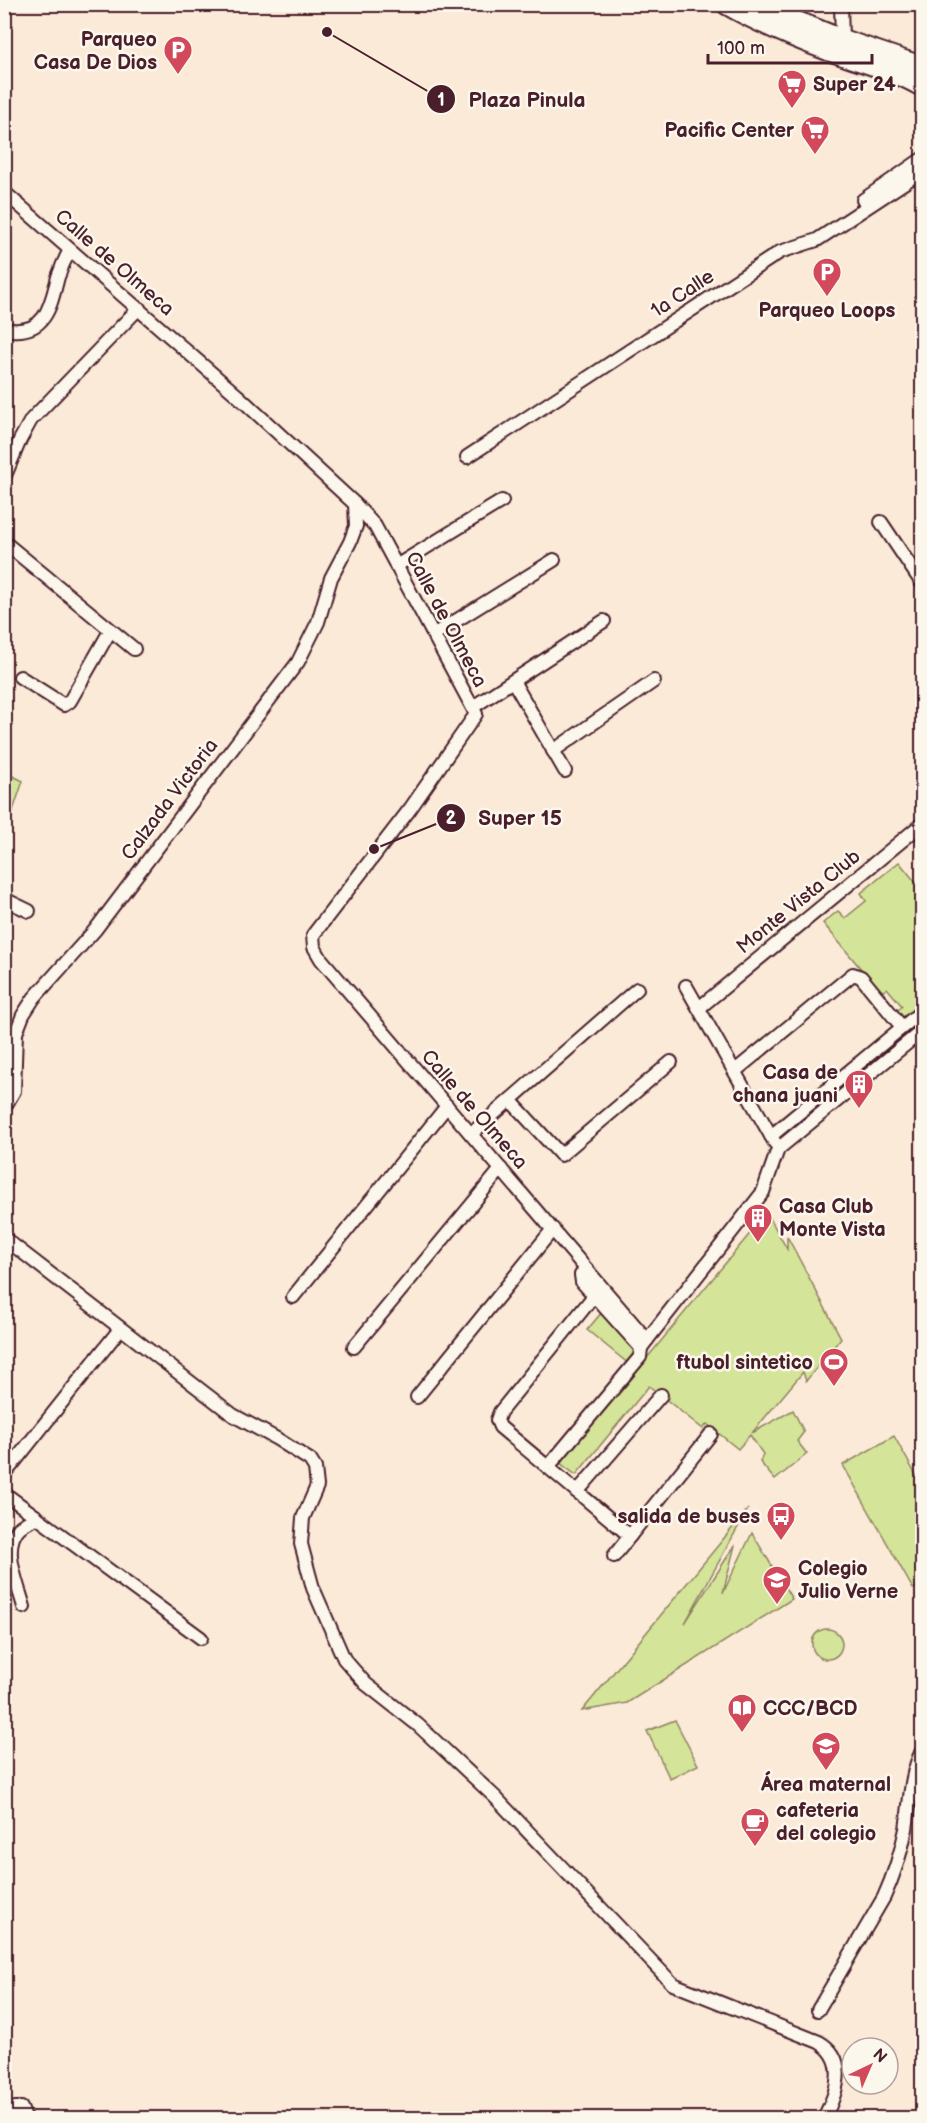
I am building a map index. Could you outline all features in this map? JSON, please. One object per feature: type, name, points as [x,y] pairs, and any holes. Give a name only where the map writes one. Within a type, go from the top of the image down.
[{"type":"main road","points":[[727,4],[753,11],[825,49],[895,72],[922,86]]},
{"type":"main road","points":[[753,11],[834,44],[842,40],[922,67]]},
{"type":"street","points":[[841,4],[842,40]]},
{"type":"street","points":[[863,200],[922,159]]},
{"type":"street","name":"1a Calle","points":[[467,457],[780,252],[817,240],[922,171]]},
{"type":"street","name":"Calle de Olmeca","points":[[4,192],[139,308],[355,504],[375,526],[396,566],[438,632],[476,714],[410,809],[313,935],[314,947],[321,959],[583,1265],[597,1292]]},
{"type":"street","points":[[12,330],[27,329],[46,316],[70,250]]},
{"type":"street","points":[[4,478],[8,460],[32,420],[139,308]]},
{"type":"street","points":[[396,566],[502,501]]},
{"type":"street","name":"Calzada Victoria","points":[[4,1108],[14,1091],[16,1033],[23,1015],[34,998],[95,930],[298,662],[318,622],[331,578],[356,526],[355,504]]},
{"type":"street","points":[[881,522],[922,583]]},
{"type":"street","points":[[4,542],[134,649]]},
{"type":"street","points":[[438,632],[554,560]]},
{"type":"street","points":[[473,707],[604,621]]},
{"type":"street","points":[[20,677],[64,705],[69,701],[110,631]]},
{"type":"street","points":[[513,681],[565,771]]},
{"type":"street","points":[[553,752],[654,681]]},
{"type":"street","name":"Monte Vista Club","points":[[699,1008],[922,824]]},
{"type":"street","points":[[4,899],[28,911]]},
{"type":"street","points":[[735,1071],[854,974],[861,977],[902,1027]]},
{"type":"street","points":[[686,986],[778,1149]]},
{"type":"street","points":[[471,1134],[637,989]]},
{"type":"street","points":[[771,1136],[922,1011]]},
{"type":"street","points":[[548,1467],[640,1357],[644,1344],[763,1192],[778,1149],[922,1031]]},
{"type":"street","points":[[510,1100],[556,1153],[561,1155],[672,1062]]},
{"type":"street","points":[[293,1297],[447,1106]]},
{"type":"street","points":[[354,1347],[501,1169]]},
{"type":"street","points":[[417,1397],[553,1229]]},
{"type":"street","points":[[4,1238],[233,1415],[277,1438],[310,1460],[315,1468],[317,1486],[303,1518],[301,1544],[313,1588],[344,1659],[366,1684],[418,1725],[495,1797],[673,1984],[830,2048],[836,2058],[838,2076],[824,2118]]},
{"type":"street","points":[[630,1536],[500,1427],[498,1417],[597,1292],[644,1344]]},
{"type":"street","points":[[4,1475],[120,1329]]},
{"type":"street","points":[[577,1492],[661,1395]]},
{"type":"street","points":[[614,1556],[711,1434]]},
{"type":"street","points":[[4,1493],[201,1638]]},
{"type":"street","points":[[24,1607],[11,1560],[10,1542],[20,1527],[37,1517]]},
{"type":"street","points":[[818,2010],[892,1880],[906,1831],[916,1766],[922,1751]]},
{"type":"street","points":[[4,2118],[15,2108],[21,2108],[25,2118]]},
{"type":"green space","points":[[5,772],[23,781],[5,834]]},
{"type":"green space","points":[[899,862],[922,890],[922,1012],[908,1025],[897,1011],[902,1006],[887,988],[881,993],[823,923],[838,911],[845,918],[866,901],[861,893]]},
{"type":"green space","points":[[767,1213],[787,1249],[787,1236],[841,1338],[806,1381],[803,1372],[752,1433],[793,1410],[804,1432],[797,1441],[807,1454],[775,1480],[760,1462],[763,1454],[750,1435],[738,1449],[707,1424],[703,1429],[649,1386],[576,1475],[560,1463]]},
{"type":"green space","points":[[603,1311],[644,1358],[635,1369],[587,1330]]},
{"type":"green space","points":[[894,1436],[922,1486],[922,1584],[913,1589],[843,1465]]},
{"type":"green space","points":[[748,1509],[685,1623],[735,1545],[723,1593],[752,1533],[792,1599],[627,1703],[582,1711]]},
{"type":"green space","points":[[827,1629],[833,1630],[841,1638],[841,1650],[833,1658],[827,1659],[821,1658],[813,1650],[812,1644],[813,1638],[821,1630]]},
{"type":"green space","points":[[675,1720],[698,1765],[670,1779],[647,1731]]},
{"type":"place","name":"Plaza Pinula","points":[[327,32]]},
{"type":"place","name":"Parqueo Casa De Dios","points":[[178,76]]},
{"type":"place","name":"Super 24","points":[[792,110]]},
{"type":"place","name":"Pacific Center","points":[[815,156]]},
{"type":"place","name":"Parqueo Loops","points":[[827,298]]},
{"type":"place","name":"Super 15","points":[[374,849]]},
{"type":"place","name":"Casa de chana juani","points":[[859,1110]]},
{"type":"place","name":"Casa Club Monte Vista","points":[[758,1244]]},
{"type":"place","name":"ftubol sintetico","points":[[834,1388]]},
{"type":"place","name":"salida de buses","points":[[781,1542]]},
{"type":"place","name":"Colegio Julio Verne","points":[[777,1606]]},
{"type":"place","name":"CCC/BCD","points":[[742,1734]]},
{"type":"place","name":"Área maternal","points":[[826,1772]]},
{"type":"place","name":"cafeteria del colegio","points":[[755,1848]]}]
